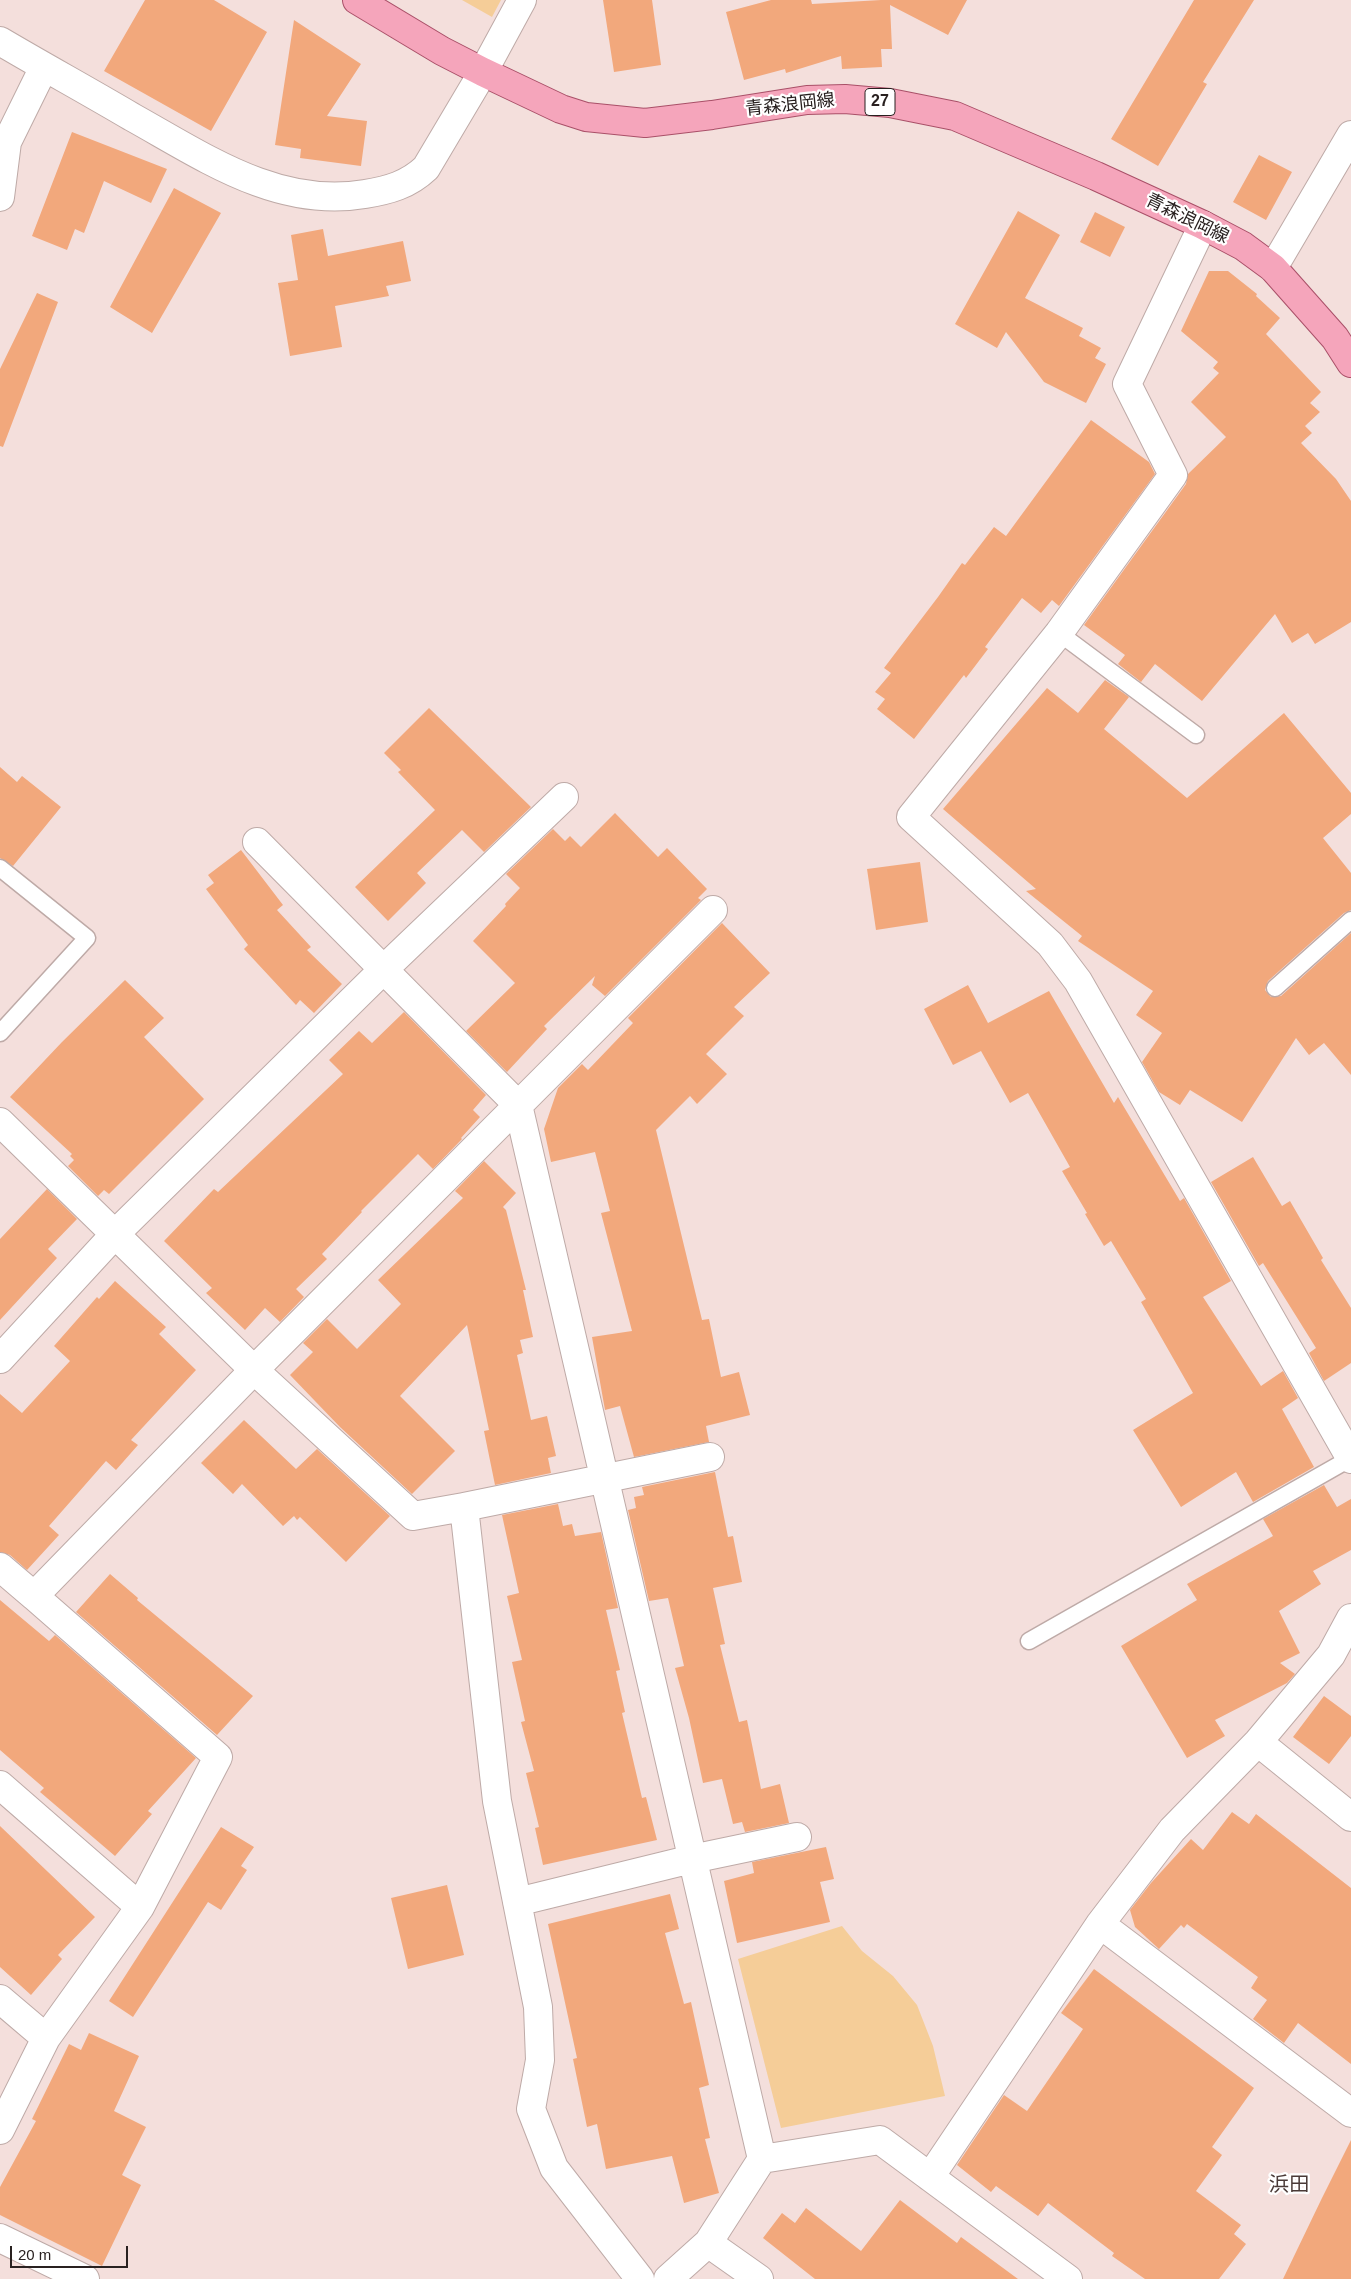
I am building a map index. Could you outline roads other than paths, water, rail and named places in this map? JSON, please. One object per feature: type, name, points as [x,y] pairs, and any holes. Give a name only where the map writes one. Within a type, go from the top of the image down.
[{"type":"main road","name":"青森浪岡線","points":[[357,0],[442,51],[483,72],[561,109],[586,117],[644,123],[676,120],[807,100],[890,103],[955,116],[1096,176],[1203,225],[1243,246],[1273,268],[1335,338],[1351,363]]},
{"type":"street","points":[[0,41],[206,159],[252,181],[292,194],[327,198],[384,191],[400,187],[415,178],[426,168],[483,72],[522,0]]},
{"type":"street","points":[[0,197],[7,142],[44,67]]},
{"type":"street","points":[[1273,268],[1351,136]]},
{"type":"street","points":[[1203,225],[1127,384],[1174,475],[1059,632],[911,817],[1050,944],[1078,981],[1351,1459]]},
{"type":"street","points":[[0,1358],[116,1233],[384,968],[564,797]]},
{"type":"street","points":[[257,842],[518,1105],[762,2159],[708,2243],[668,2279]]},
{"type":"street","points":[[34,1596],[254,1370],[713,910]]},
{"type":"street","points":[[0,1122],[116,1233],[254,1370],[413,1516],[710,1457]]},
{"type":"street","points":[[464,1507],[497,1801],[538,2007],[540,2060],[530,2109],[554,2168],[640,2279]]},
{"type":"street","points":[[0,1567],[218,1757],[140,1907],[46,2038],[0,2130]]},
{"type":"street","points":[[930,2177],[1100,1924],[1172,1830],[1258,1742],[1331,1654],[1351,1618]]},
{"type":"street","points":[[1258,1742],[1351,1817]]},
{"type":"street","points":[[0,1785],[140,1907]]},
{"type":"street","points":[[518,1902],[692,1859],[798,1838]]},
{"type":"street","points":[[1100,1924],[1351,2113]]},
{"type":"street","points":[[0,1999],[46,2038]]},
{"type":"street","points":[[762,2159],[880,2140],[1068,2279]]},
{"type":"street","points":[[0,2238],[86,2279]]},
{"type":"street","points":[[708,2243],[759,2279]]},
{"type":"lane","points":[[1059,632],[1196,735]]},
{"type":"lane","points":[[0,868],[87,938],[0,1033]]},
{"type":"lane","points":[[1275,988],[1351,920]]},
{"type":"lane","points":[[1029,1641],[1351,1459]]},
{"type":"district","name":"浜田","points":[[1289,2185]]}]
